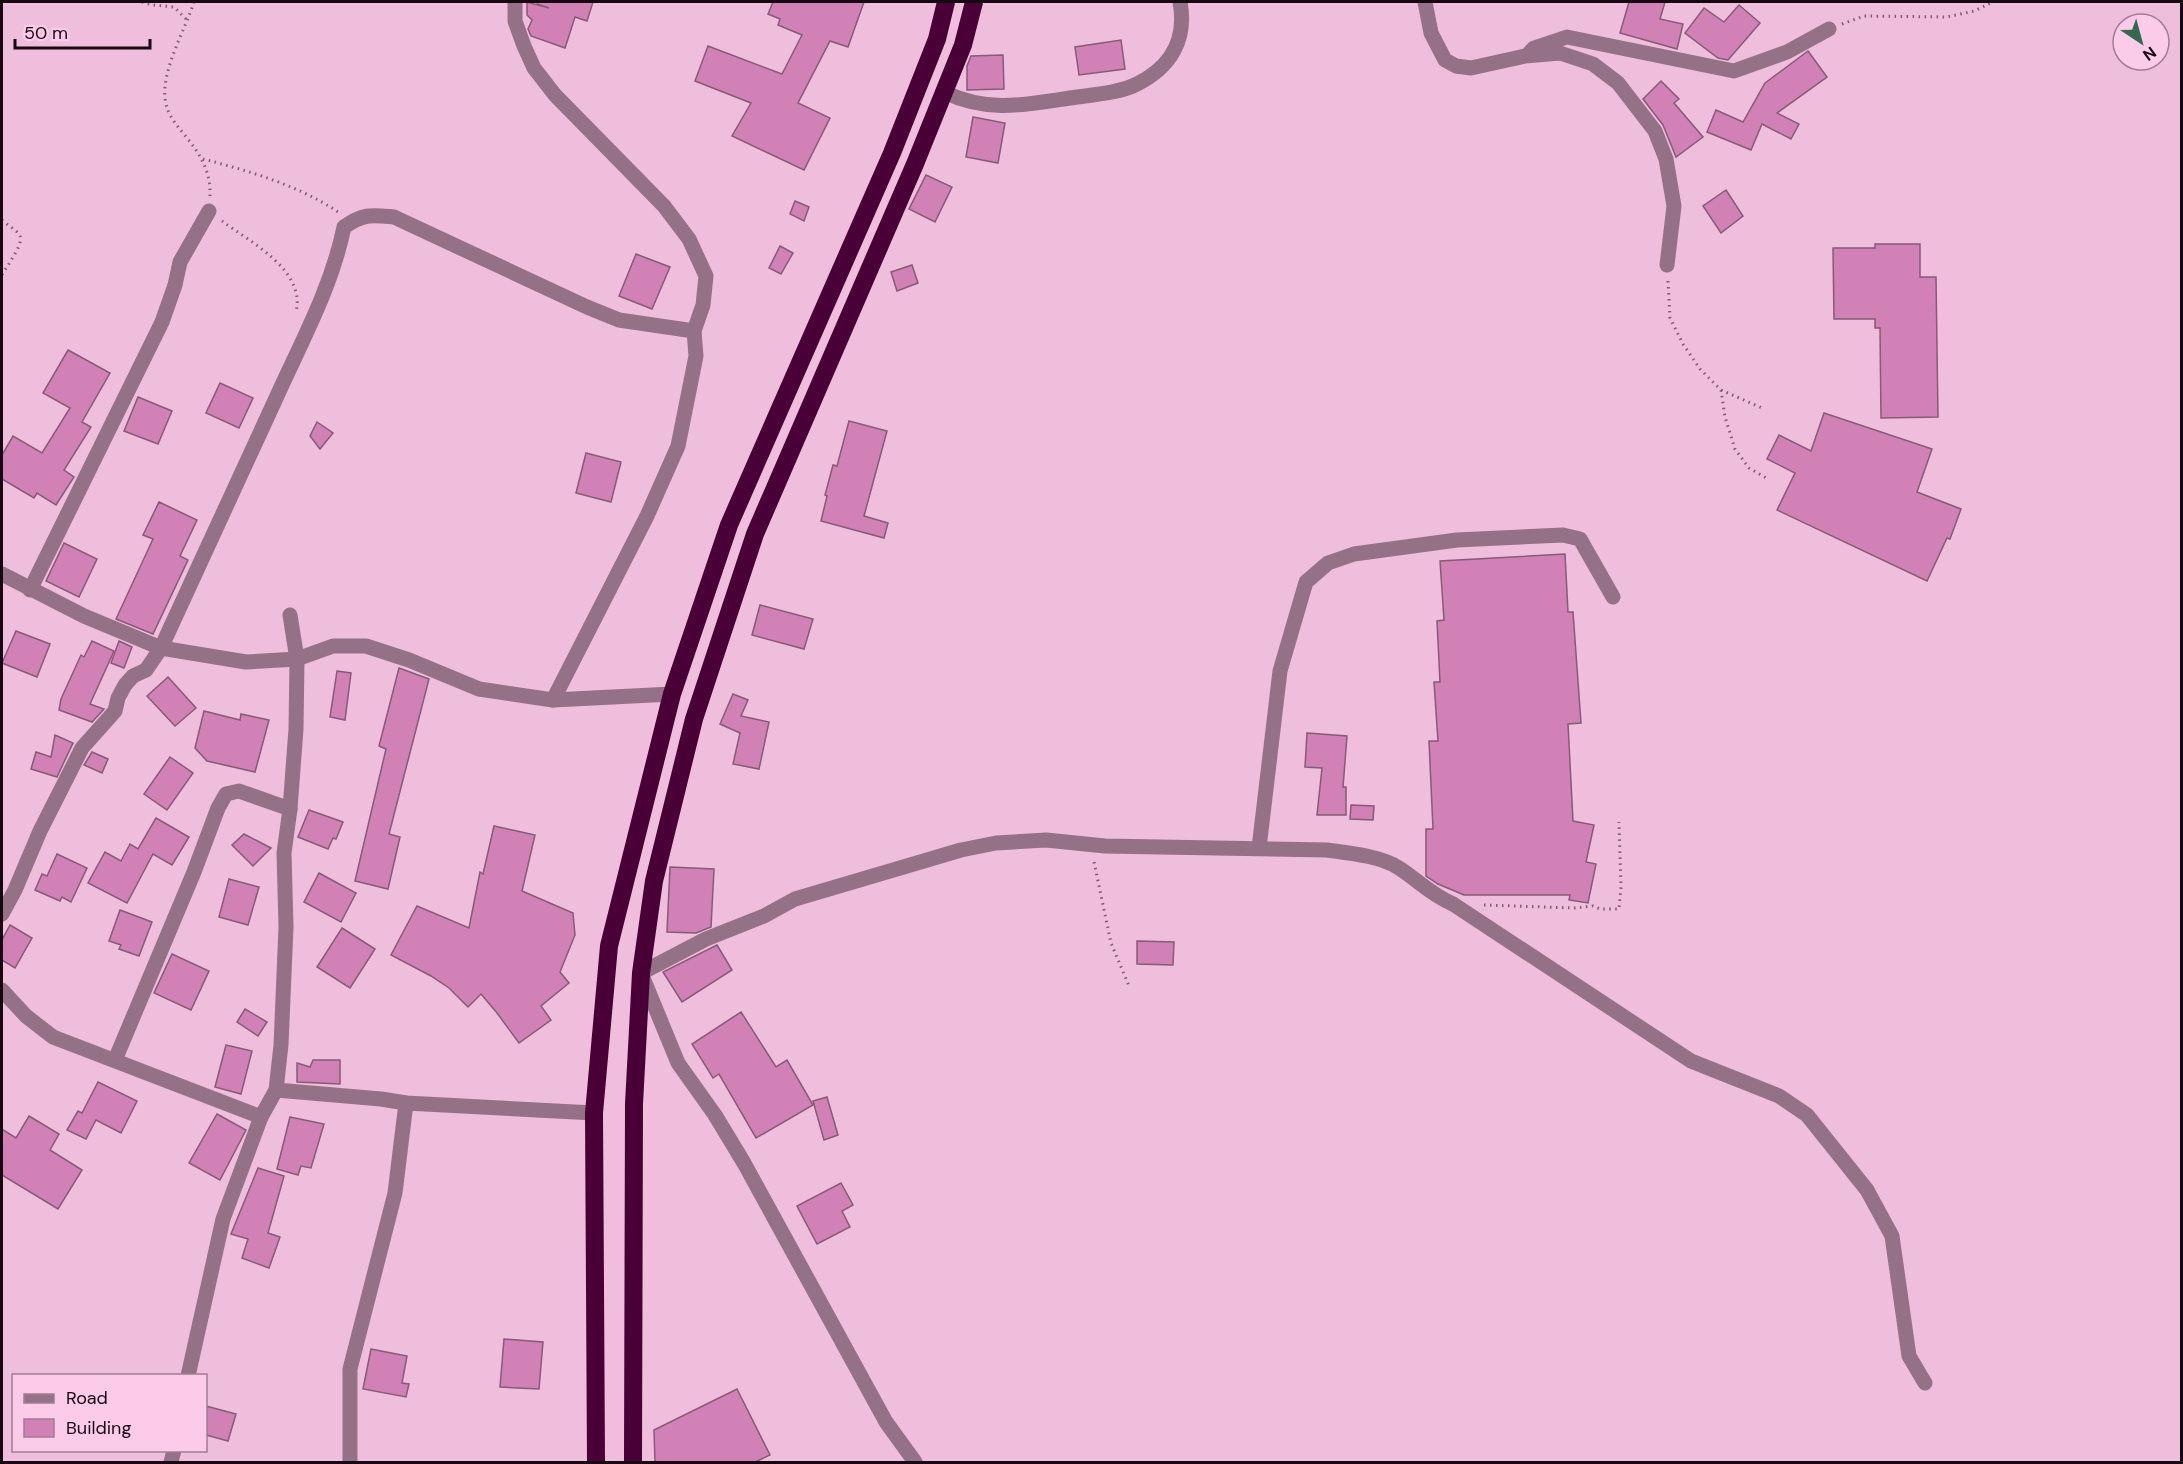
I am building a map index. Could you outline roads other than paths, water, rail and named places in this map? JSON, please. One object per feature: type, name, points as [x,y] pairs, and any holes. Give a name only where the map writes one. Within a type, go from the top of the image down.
[{"type":"highway","points":[[596,1462],[594,1113],[609,946],[672,694],[729,525],[892,153],[937,39],[946,2]]},
{"type":"highway","points":[[633,1462],[634,1104],[641,973],[654,881],[694,719],[754,534],[915,164],[963,45],[974,2]]},
{"type":"street","points":[[515,2],[515,21],[534,68],[555,95],[664,206],[689,239],[706,276],[703,305],[694,331],[696,357],[678,446],[647,516],[553,700]]},
{"type":"street","points":[[944,92],[979,105],[1014,107],[1136,85],[1158,70],[1175,52],[1181,30],[1180,2]]},
{"type":"street","points":[[1425,2],[1431,33],[1445,60],[1456,66],[1471,68],[1525,56],[1560,53],[1593,64],[1618,83],[1655,131],[1666,159],[1674,206],[1668,265]]},
{"type":"street","points":[[1525,56],[1534,48],[1567,37],[1734,71],[1787,52],[1829,29]]},
{"type":"street","points":[[30,590],[162,322],[175,285],[180,262],[210,211]]},
{"type":"street","points":[[2,914],[15,890],[40,831],[82,748],[115,711],[118,698],[125,685],[133,676],[146,670],[161,648],[305,336],[341,243],[344,227],[369,214],[394,217],[619,320],[694,331]]},
{"type":"street","points":[[1259,848],[1280,671],[1306,582],[1328,563],[1354,554],[1457,540],[1563,535],[1580,539],[1613,597]]},
{"type":"street","points":[[2,574],[84,616],[161,648],[246,662],[297,659],[333,646],[366,646],[409,660],[479,689],[553,700],[672,694]]},
{"type":"street","points":[[188,1374],[224,1219],[261,1117],[276,1090],[281,1045],[286,927],[284,853],[296,729],[297,659],[290,615]]},
{"type":"street","points":[[115,1060],[194,872],[218,808],[226,794],[239,791],[290,809]]},
{"type":"street","points":[[915,1462],[886,1422],[721,1124],[678,1063],[641,973],[706,939],[764,916],[795,899],[961,850],[996,843],[1046,840],[1090,845],[1327,850],[1360,854],[1397,866],[1435,896],[1453,903],[1691,1061],[1779,1096],[1807,1115],[1867,1191],[1892,1236],[1909,1356],[1924,1383]]},
{"type":"street","points":[[4,999],[52,1037],[261,1117]]},
{"type":"street","points":[[276,1090],[406,1103],[594,1113]]},
{"type":"street","points":[[350,1462],[350,1369],[395,1193],[406,1103]]}]
